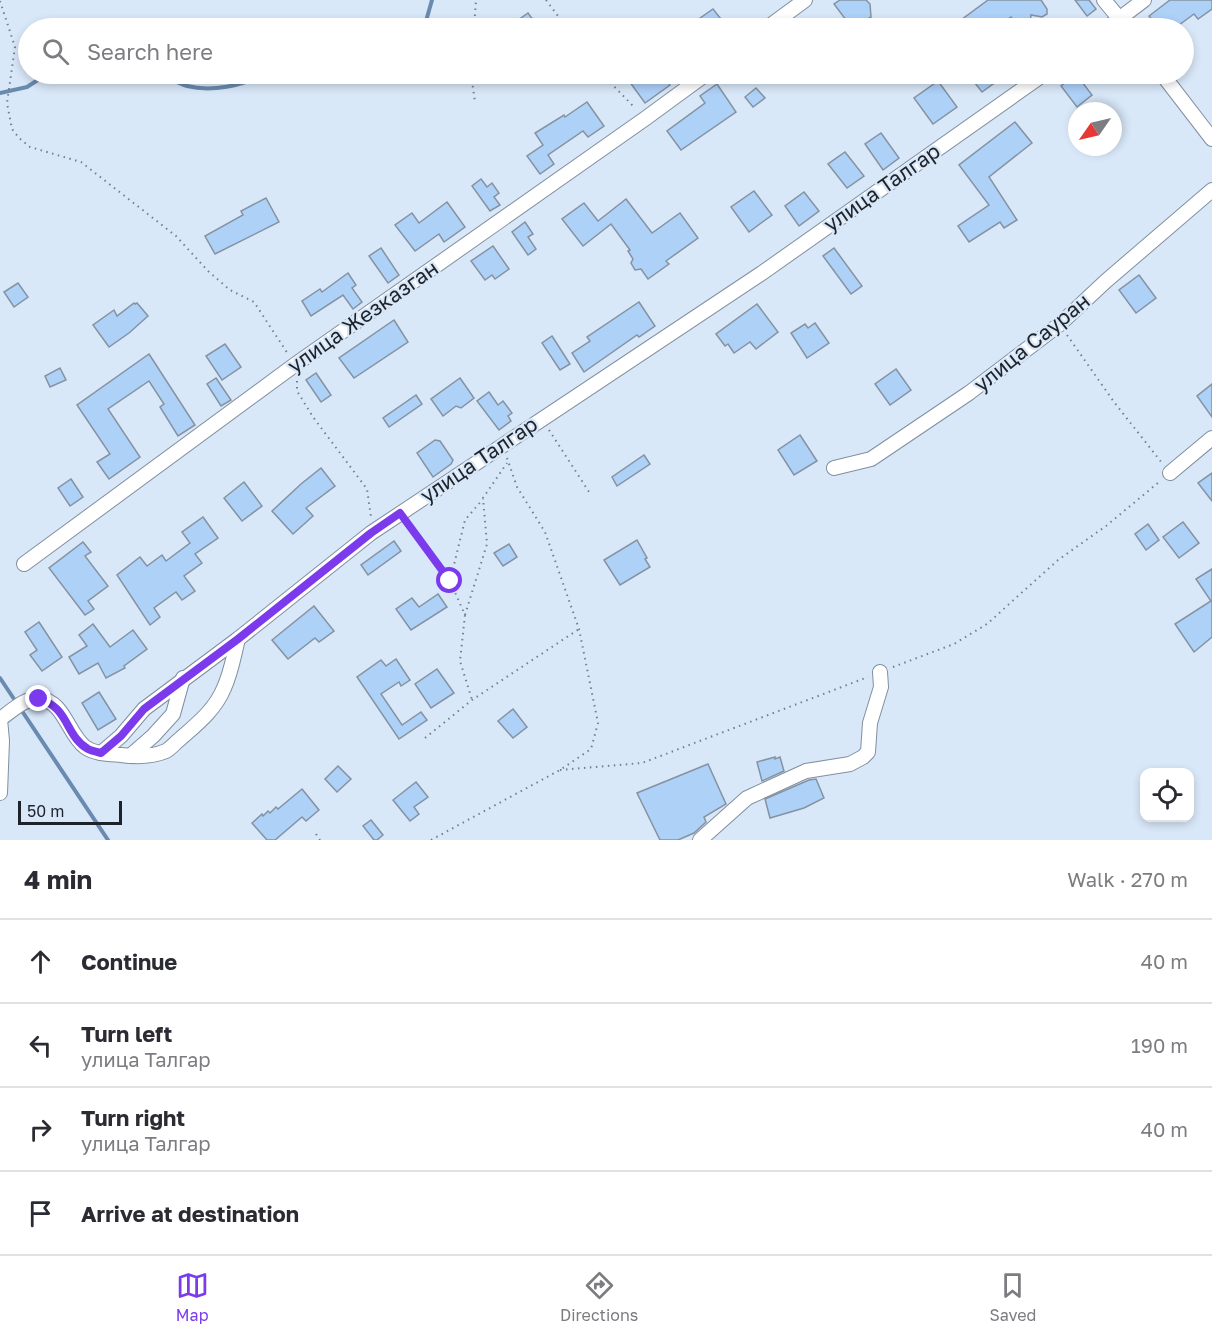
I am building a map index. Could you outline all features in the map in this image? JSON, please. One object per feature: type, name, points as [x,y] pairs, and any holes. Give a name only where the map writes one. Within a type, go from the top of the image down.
[{"type":"street","points":[[781,18],[806,0]]},
{"type":"street","points":[[1104,0],[1118,18]]},
{"type":"street","points":[[1128,18],[1144,0]]},
{"type":"street","name":"улица Жезказган","points":[[24,564],[296,364],[692,84]]},
{"type":"street","name":"улица Талгар","points":[[101,753],[121,736],[144,709],[238,639],[371,533],[762,273],[1030,84]]},
{"type":"street","points":[[1170,84],[1212,139]]},
{"type":"street","name":"улица Сауран","points":[[834,468],[871,459],[969,393],[1060,324],[1106,281],[1212,190]]},
{"type":"street","points":[[1170,473],[1212,438]]},
{"type":"street","points":[[0,793],[2,741],[0,719],[28,700],[39,699],[51,702],[75,736],[87,748],[101,753],[130,756],[146,756],[167,750],[206,717],[216,704],[225,687],[238,639]]},
{"type":"street","points":[[700,840],[747,798],[806,771],[850,764],[863,757],[868,752],[870,723],[881,687],[880,672]]},
{"type":"street","points":[[130,756],[173,714],[183,678]]},
{"type":"path","points":[[475,18],[476,0]]},
{"type":"path","points":[[546,0],[560,18]]},
{"type":"path","points":[[0,2],[15,47],[7,103],[12,129],[30,147],[81,162],[176,236],[208,271],[230,290],[254,302],[296,364],[297,391],[313,417],[367,489],[371,510],[371,533]]},
{"type":"path","points":[[472,84],[475,102]]},
{"type":"path","points":[[612,84],[646,118]]},
{"type":"path","points":[[560,770],[642,763],[954,644],[987,624],[1058,560],[1106,526],[1170,473],[1114,402],[1060,324]]},
{"type":"path","points":[[541,418],[591,495]]},
{"type":"path","points":[[431,840],[560,770],[591,749],[598,723],[579,629],[545,532],[516,488],[507,462],[508,440]]},
{"type":"path","points":[[450,581],[465,520],[507,462]]},
{"type":"path","points":[[472,700],[460,661],[465,615],[487,544],[483,498]]},
{"type":"path","points":[[400,513],[450,581],[465,615]]},
{"type":"path","points":[[425,738],[472,700],[579,629]]},
{"type":"path","points":[[316,834],[320,840]]},
{"type":"building","points":[[840,0],[866,0],[870,4],[871,17],[844,18],[834,4]]},
{"type":"building","points":[[988,0],[1041,0],[1047,9],[1047,14],[1042,17],[1031,15],[1031,18],[964,18]]},
{"type":"building","points":[[1075,0],[1089,0],[1096,9],[1087,16]]},
{"type":"building","points":[[1170,0],[1212,0],[1212,9],[1198,19],[1194,14],[1189,18],[1151,18],[1149,16]]},
{"type":"building","points":[[713,9],[720,18],[700,18]]},
{"type":"building","points":[[528,13],[532,18],[521,18]]},
{"type":"building","points":[[631,84],[669,84],[670,85],[645,103]]},
{"type":"building","points":[[717,84],[736,112],[681,150],[667,131],[705,103],[700,96]]},
{"type":"building","points":[[934,84],[940,84],[957,107],[933,124],[914,98]]},
{"type":"building","points":[[976,84],[993,84],[982,92]]},
{"type":"building","points":[[1084,84],[1092,95],[1083,102],[1073,102],[1061,86]]},
{"type":"building","points":[[756,88],[765,98],[753,107],[745,97]]},
{"type":"building","points":[[587,102],[604,126],[588,137],[583,131],[548,155],[554,164],[540,174],[527,156],[543,145],[535,133]]},
{"type":"building","points":[[1015,122],[1032,143],[989,177],[1017,220],[1004,228],[1000,222],[969,242],[958,226],[989,205],[959,165]]},
{"type":"building","points":[[881,133],[899,158],[883,170],[865,144]]},
{"type":"building","points":[[845,152],[864,176],[847,188],[828,164]]},
{"type":"building","points":[[481,179],[487,187],[492,183],[499,193],[494,197],[500,205],[490,211],[472,186]]},
{"type":"building","points":[[754,191],[772,215],[749,232],[731,207]]},
{"type":"building","points":[[804,192],[819,211],[799,226],[785,206]]},
{"type":"building","points":[[266,198],[279,222],[215,254],[205,236],[243,215],[241,211]]},
{"type":"building","points":[[626,199],[652,233],[680,213],[698,238],[666,261],[669,264],[648,279],[641,269],[635,270],[631,263],[633,259],[628,251],[630,250],[611,224],[583,246],[562,219],[584,203],[598,221]]},
{"type":"building","points":[[447,202],[465,227],[444,242],[439,234],[415,251],[395,225],[412,213],[419,223]]},
{"type":"building","points":[[525,222],[533,234],[528,237],[536,249],[528,255],[512,232]]},
{"type":"building","points":[[493,246],[509,269],[495,279],[492,275],[485,280],[471,261]]},
{"type":"building","points":[[381,248],[399,275],[388,283],[369,256]]},
{"type":"building","points":[[834,248],[862,286],[851,294],[823,256]]},
{"type":"building","points":[[348,273],[356,285],[352,288],[362,302],[353,309],[343,295],[311,316],[302,301],[320,289],[322,292]]},
{"type":"building","points":[[1139,275],[1156,298],[1136,313],[1119,290]]},
{"type":"building","points":[[18,283],[28,297],[14,307],[4,292]]},
{"type":"building","points":[[639,302],[655,326],[639,337],[637,335],[584,372],[572,353],[590,341],[587,337]]},
{"type":"building","points":[[137,303],[148,316],[109,347],[93,325],[114,310],[117,316]]},
{"type":"building","points":[[757,304],[778,332],[756,349],[750,342],[734,353],[728,344],[725,346],[716,334]]},
{"type":"building","points":[[394,320],[408,342],[354,378],[339,358]]},
{"type":"building","points":[[815,323],[829,343],[807,358],[791,333],[805,324],[808,328]]},
{"type":"building","points":[[552,336],[570,364],[560,370],[542,343]]},
{"type":"building","points":[[225,344],[241,367],[222,380],[206,356]]},
{"type":"building","points":[[149,354],[195,425],[178,436],[160,407],[164,404],[149,381],[108,409],[140,457],[109,479],[97,462],[110,454],[77,405]]},
{"type":"building","points":[[60,368],[66,380],[50,387],[45,376]]},
{"type":"building","points":[[896,369],[911,390],[890,405],[875,384]]},
{"type":"building","points":[[316,373],[331,395],[321,402],[306,380]]},
{"type":"building","points":[[216,378],[231,400],[221,406],[207,384]]},
{"type":"building","points":[[460,378],[474,398],[461,408],[456,406],[443,416],[431,399]]},
{"type":"building","points":[[1212,384],[1212,417],[1197,396]]},
{"type":"building","points":[[489,392],[498,405],[503,401],[512,413],[508,416],[511,421],[499,430],[477,401]]},
{"type":"building","points":[[416,395],[422,404],[389,427],[383,418]]},
{"type":"building","points":[[800,435],[817,461],[794,475],[778,450]]},
{"type":"building","points":[[435,440],[440,441],[453,460],[433,477],[417,453]]},
{"type":"building","points":[[644,455],[650,464],[617,486],[612,477]]},
{"type":"building","points":[[321,468],[335,486],[306,508],[313,516],[293,534],[272,511]]},
{"type":"building","points":[[1212,473],[1212,501],[1198,483]]},
{"type":"building","points":[[71,479],[83,497],[70,506],[58,488]]},
{"type":"building","points":[[244,482],[262,506],[242,521],[224,498]]},
{"type":"building","points":[[203,517],[218,538],[195,554],[202,563],[184,576],[195,591],[182,600],[176,592],[154,608],[160,617],[150,625],[117,575],[140,557],[147,566],[162,555],[166,561],[190,543],[182,532]]},
{"type":"building","points":[[1183,522],[1199,543],[1179,558],[1163,537]]},
{"type":"building","points":[[1148,524],[1159,540],[1146,550],[1135,534]]},
{"type":"building","points":[[637,540],[650,567],[620,585],[604,560]]},
{"type":"building","points":[[394,541],[401,551],[368,575],[361,565]]},
{"type":"building","points":[[83,542],[91,552],[85,556],[108,586],[88,601],[94,609],[85,615],[49,568]]},
{"type":"building","points":[[509,544],[517,557],[503,566],[494,553]]},
{"type":"building","points":[[1212,569],[1212,637],[1194,652],[1175,624],[1211,601],[1196,579]]},
{"type":"building","points":[[438,594],[447,607],[411,630],[396,609],[412,598],[419,607]]},
{"type":"building","points":[[314,606],[334,631],[319,642],[315,638],[288,659],[272,640]]},
{"type":"building","points":[[39,622],[62,657],[42,671],[30,655],[37,650],[25,632]]},
{"type":"building","points":[[93,624],[110,647],[133,630],[147,649],[124,666],[125,668],[106,678],[98,663],[79,674],[69,657],[87,646],[79,635]]},
{"type":"building","points":[[396,659],[410,680],[401,686],[399,682],[381,694],[402,725],[421,712],[427,720],[399,739],[357,677],[381,660],[386,666]]},
{"type":"building","points":[[437,669],[454,693],[431,708],[415,684]]},
{"type":"building","points":[[99,692],[116,719],[98,730],[82,703]]},
{"type":"building","points":[[513,709],[527,727],[513,738],[498,721]]},
{"type":"building","points":[[775,757],[775,759],[780,757],[784,771],[762,781],[757,762]]},
{"type":"building","points":[[708,764],[726,804],[704,817],[706,822],[694,833],[678,840],[660,840],[637,793]]},
{"type":"building","points":[[338,766],[351,779],[337,792],[325,779]]},
{"type":"building","points":[[816,779],[824,798],[804,808],[770,818],[765,799]]},
{"type":"building","points":[[416,782],[428,797],[414,807],[419,814],[410,821],[393,800]]},
{"type":"building","points":[[302,789],[319,810],[306,821],[302,817],[275,840],[267,840],[252,823],[262,814],[263,816],[268,811],[270,813],[276,807],[278,809]]},
{"type":"building","points":[[371,820],[383,835],[377,840],[374,840],[363,826]]},
{"type":"waterway","points":[[427,18],[432,0]]},
{"type":"waterway","points":[[0,93],[32,84]]},
{"type":"waterway","points":[[182,84],[196,88],[216,88],[240,84]]},
{"type":"waterway","points":[[0,678],[16,702]]},
{"type":"waterway","points":[[20,708],[108,840]]},
{"type":"route","points":[[39,699],[51,702],[57,707],[75,736],[87,748],[101,753],[121,736],[144,709],[400,513],[450,581]]}]
